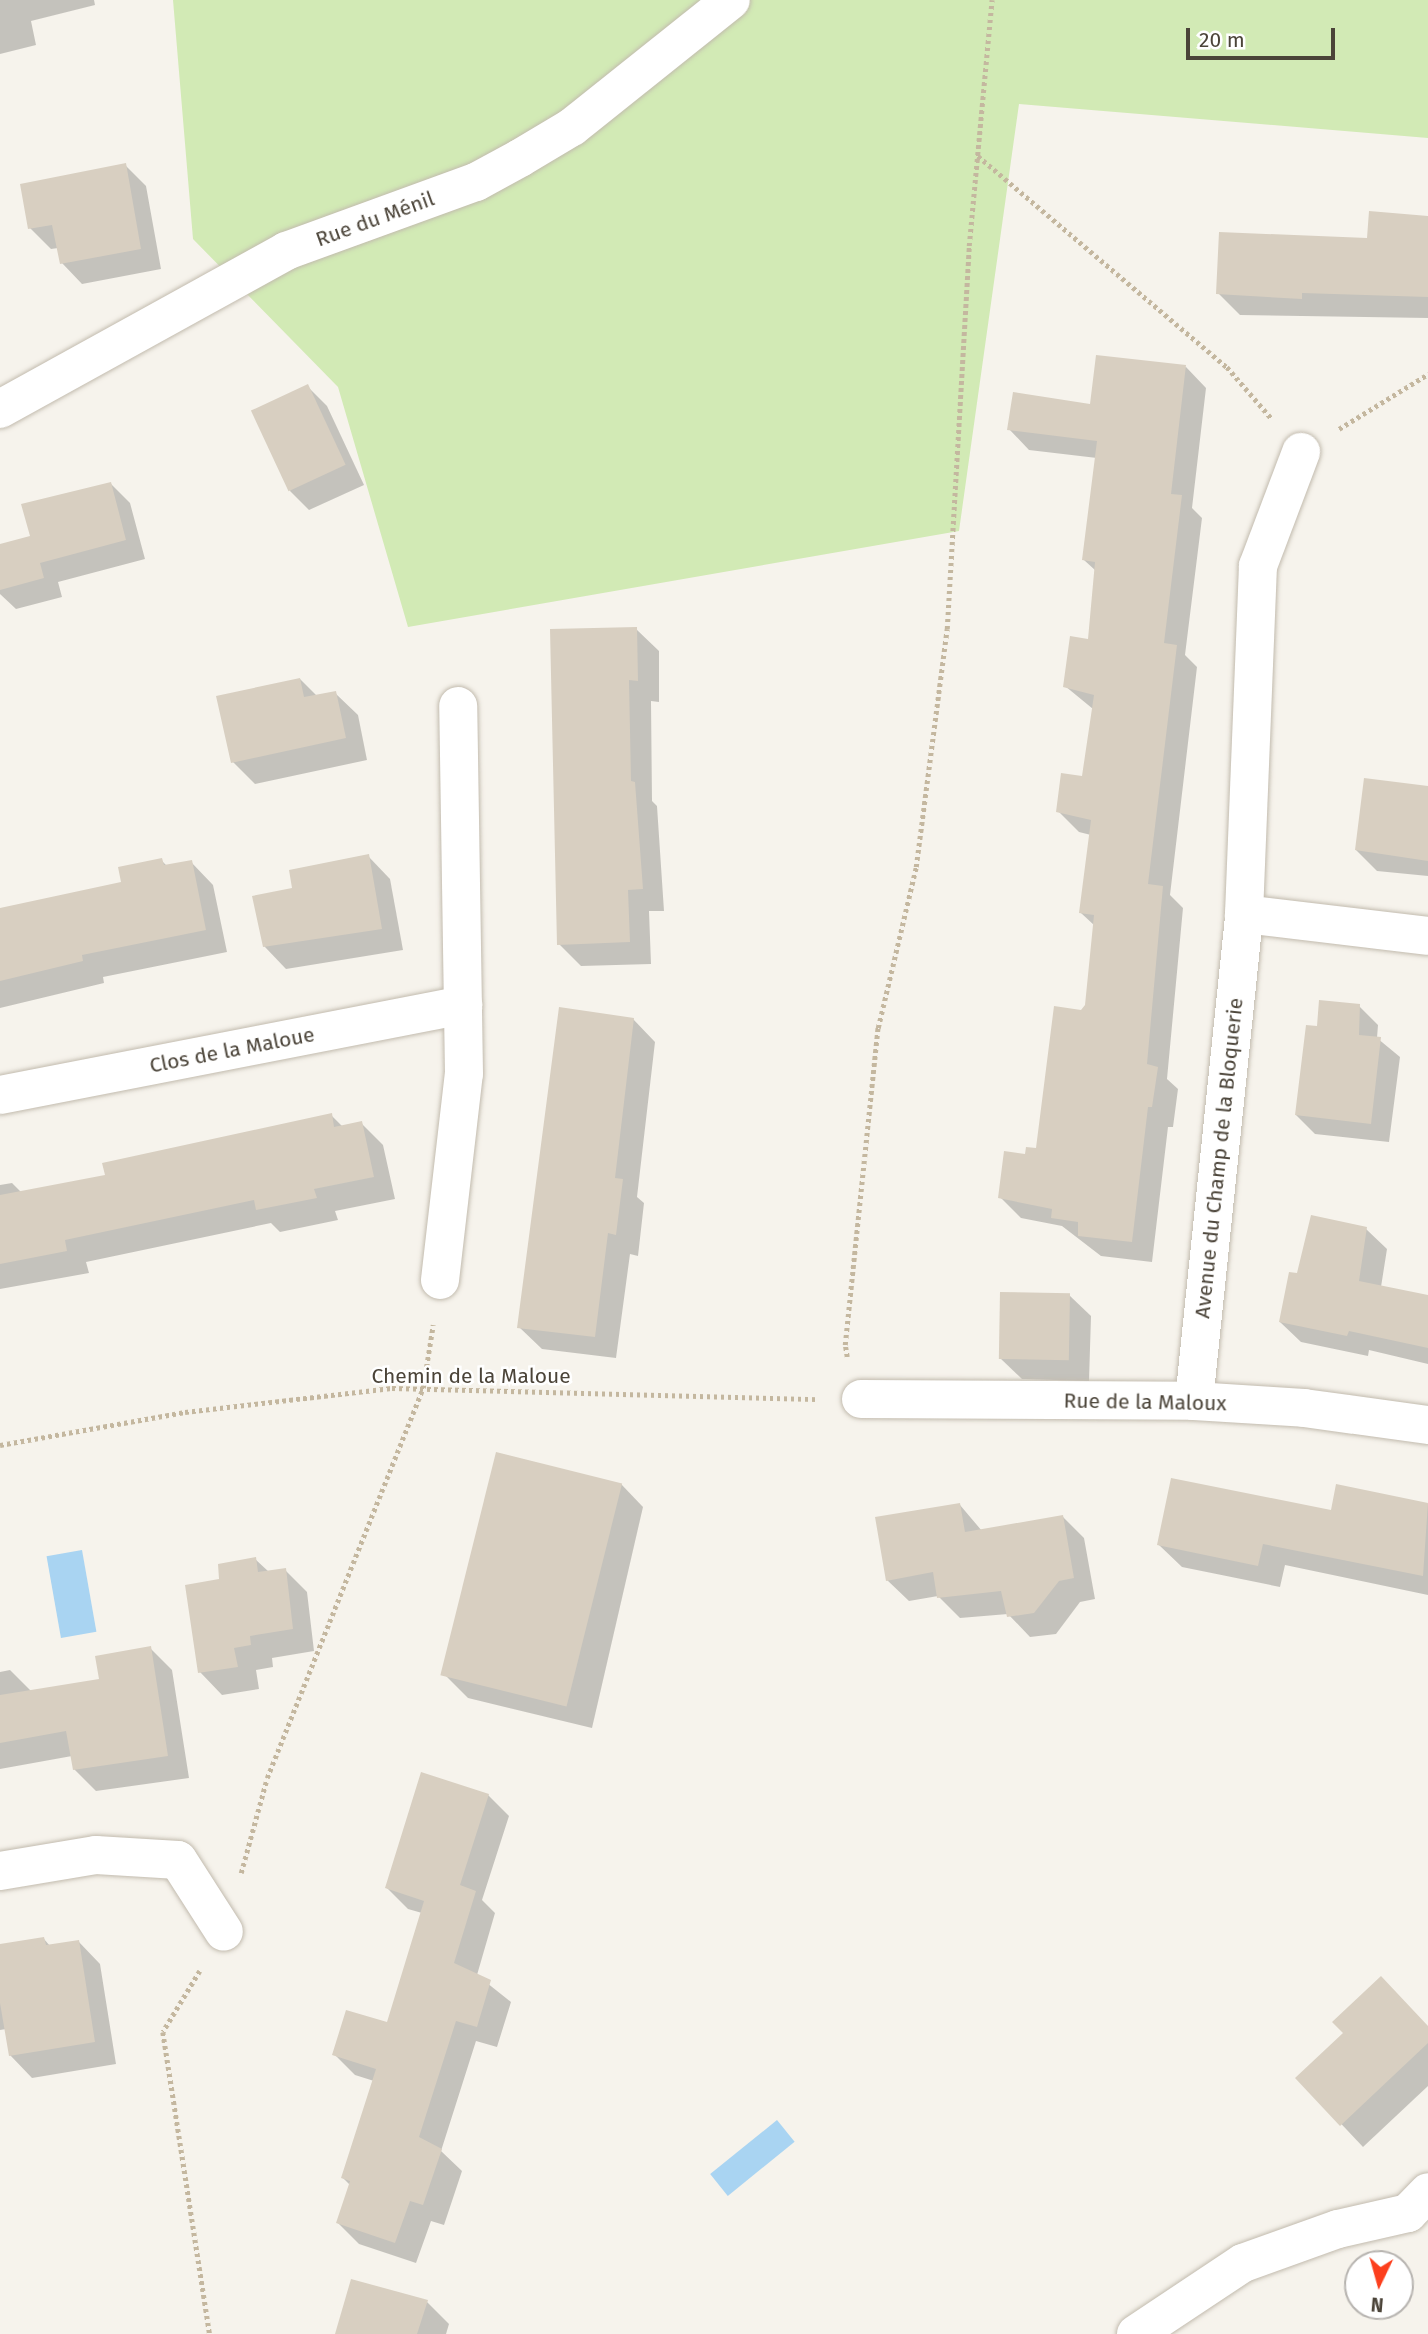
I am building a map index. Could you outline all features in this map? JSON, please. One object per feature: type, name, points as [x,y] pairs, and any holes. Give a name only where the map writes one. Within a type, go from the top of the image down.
[{"type":"street","name":"Rue du Ménil","points":[[0,409],[286,251],[476,182],[520,159],[572,127],[731,0]]},
{"type":"street","name":"Avenue du Champ de la Bloquerie","points":[[1194,1401],[1244,914],[1258,566],[1301,453]]},
{"type":"street","points":[[440,1280],[464,1074],[458,706]]},
{"type":"street","points":[[1244,914],[1428,936]]},
{"type":"street","name":"Clos de la Maloue","points":[[0,1095],[463,1005]]},
{"type":"street","name":"Rue de la Maloux","points":[[861,1399],[1194,1401],[1304,1408],[1428,1424]]},
{"type":"street","points":[[0,1871],[96,1855],[178,1860],[224,1932]]},
{"type":"street","points":[[1136,2334],[1243,2263],[1338,2229],[1421,2207]]},
{"type":"path","points":[[861,1399],[852,1380],[845,1345],[878,1028],[916,867],[947,629],[978,156],[992,0]]},
{"type":"path","points":[[978,156],[1227,367],[1301,453],[1428,374]]},
{"type":"path","points":[[209,2334],[163,2032],[224,1932],[267,1778],[423,1388],[440,1280]]},
{"type":"path","name":"Chemin de la Maloue","points":[[0,1445],[186,1412],[423,1388],[861,1399]]},
{"type":"green space","points":[[173,0],[1428,0],[1428,138],[1019,104],[959,531],[408,627],[338,387],[193,239]]},
{"type":"water","points":[[82,1550],[96,1632],[61,1638],[47,1556]]},
{"type":"water","points":[[777,2120],[795,2142],[728,2196],[710,2174]]},
{"type":"building","points":[[126,163],[141,249],[60,264],[52,225],[28,229],[20,184]]},
{"type":"building","points":[[1369,211],[1428,216],[1428,297],[1302,293],[1302,299],[1216,294],[1219,232],[1367,238]]},
{"type":"building","points":[[1096,355],[1186,365],[1171,494],[1182,495],[1164,643],[1177,645],[1148,884],[1163,886],[1147,1064],[1158,1067],[1152,1107],[1148,1107],[1132,1242],[1078,1236],[1078,1222],[1051,1218],[1052,1209],[998,1198],[1004,1151],[1025,1154],[1026,1147],[1036,1148],[1054,1006],[1081,1010],[1085,1005],[1094,915],[1079,913],[1091,820],[1056,812],[1061,773],[1082,776],[1094,695],[1063,687],[1070,636],[1088,639],[1095,562],[1082,560],[1097,441],[1007,430],[1013,392],[1090,404]]},
{"type":"building","points":[[308,384],[346,465],[289,491],[251,411]]},
{"type":"building","points":[[111,482],[126,540],[40,563],[44,578],[0,590],[0,544],[30,536],[21,504]]},
{"type":"building","points":[[637,627],[638,681],[629,680],[631,781],[635,782],[643,889],[628,890],[630,942],[557,945],[550,629]]},
{"type":"building","points":[[300,678],[304,697],[336,691],[346,738],[231,763],[216,696]]},
{"type":"building","points":[[1364,778],[1428,786],[1428,861],[1355,850]]},
{"type":"building","points":[[369,854],[382,929],[263,947],[252,896],[292,888],[289,870]]},
{"type":"building","points":[[162,858],[164,865],[192,860],[206,930],[82,955],[83,961],[0,981],[0,908],[121,882],[118,867]]},
{"type":"building","points":[[1319,1000],[1360,1004],[1359,1035],[1381,1037],[1371,1124],[1295,1115],[1306,1025],[1317,1026]]},
{"type":"building","points":[[559,1007],[634,1018],[615,1178],[623,1179],[616,1235],[608,1233],[595,1337],[517,1328]]},
{"type":"building","points":[[332,1113],[334,1127],[362,1121],[374,1177],[314,1189],[317,1198],[256,1210],[254,1200],[65,1240],[67,1251],[0,1264],[0,1195],[105,1175],[102,1163]]},
{"type":"building","points":[[1311,1215],[1367,1227],[1359,1281],[1428,1295],[1428,1348],[1349,1331],[1347,1336],[1279,1322],[1289,1272],[1297,1273]]},
{"type":"building","points":[[1000,1292],[1070,1293],[1069,1360],[999,1359]]},
{"type":"building","points":[[496,1452],[622,1483],[566,1707],[440,1675]]},
{"type":"building","points":[[1171,1478],[1331,1510],[1336,1484],[1428,1503],[1423,1576],[1263,1544],[1258,1566],[1157,1545]]},
{"type":"building","points":[[960,1503],[965,1532],[1063,1515],[1074,1578],[1059,1581],[1034,1613],[1007,1617],[1001,1591],[937,1598],[933,1572],[886,1581],[875,1517]]},
{"type":"building","points":[[256,1557],[258,1572],[286,1568],[293,1629],[250,1636],[251,1645],[234,1648],[238,1667],[198,1673],[185,1585],[219,1579],[218,1564]]},
{"type":"building","points":[[151,1646],[168,1756],[73,1770],[66,1731],[0,1743],[0,1695],[99,1679],[95,1656]]},
{"type":"building","points":[[421,1772],[489,1794],[460,1885],[476,1891],[454,1963],[491,1980],[477,2027],[456,2021],[419,2137],[442,2149],[423,2205],[410,2201],[395,2243],[336,2223],[350,2181],[341,2178],[376,2069],[332,2055],[346,2010],[387,2022],[424,1901],[385,1888]]},
{"type":"building","points":[[44,1937],[46,1945],[79,1940],[95,2042],[9,2056],[0,2003],[0,1944]]},
{"type":"building","points":[[1381,1976],[1428,2026],[1428,2043],[1340,2126],[1295,2078],[1343,2033],[1332,2022]]},
{"type":"building","points":[[351,2279],[428,2300],[417,2334],[335,2334]]}]
